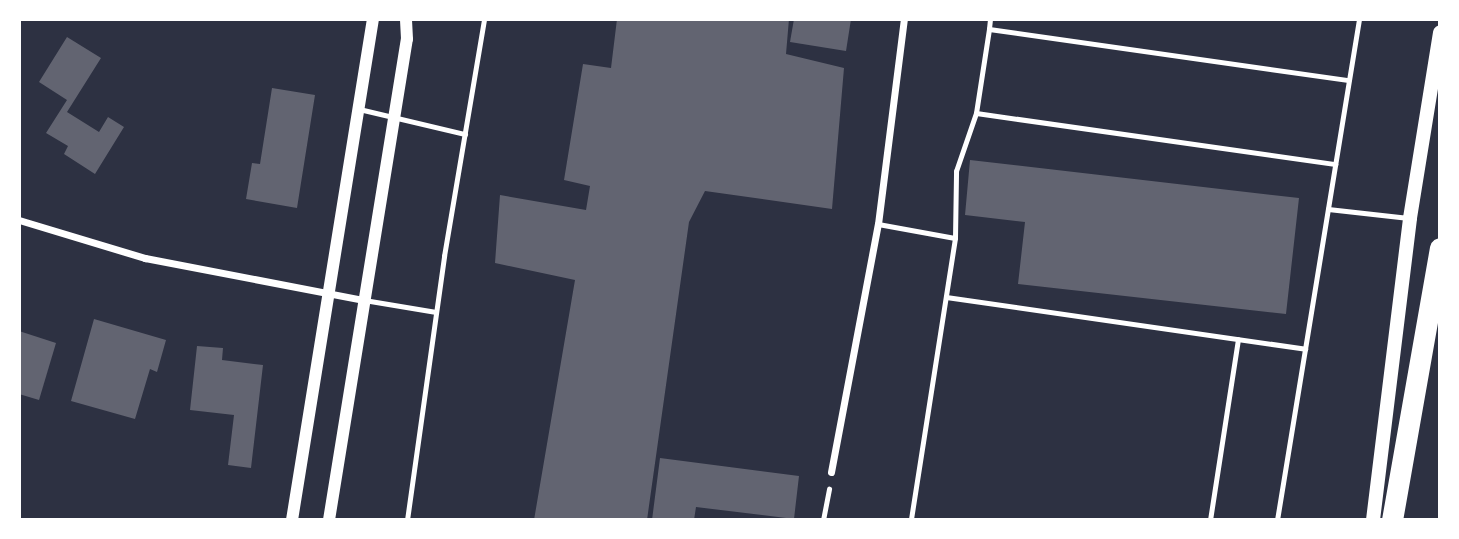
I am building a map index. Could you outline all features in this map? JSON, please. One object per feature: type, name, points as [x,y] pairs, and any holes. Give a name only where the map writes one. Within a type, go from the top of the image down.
[{"type":"highway","points":[[1392,520],[1440,248]]},
{"type":"main road","points":[[1373,520],[1410,218],[1440,32]]},
{"type":"street","points":[[292,520],[373,19]]},
{"type":"street","points":[[329,520],[394,117],[406,19]]},
{"type":"street","points":[[831,472],[878,224],[904,19]]},
{"type":"street","points":[[19,220],[145,258],[364,300]]},
{"type":"lane","points":[[407,520],[436,312],[484,19]]},
{"type":"lane","points":[[911,520],[955,239],[956,171],[976,113],[990,19]]},
{"type":"lane","points":[[1277,520],[1359,19]]},
{"type":"lane","points":[[989,29],[1349,80]]},
{"type":"lane","points":[[357,108],[465,134]]},
{"type":"lane","points":[[976,113],[1335,164]]},
{"type":"lane","points":[[1328,209],[1410,218]]},
{"type":"lane","points":[[878,224],[955,239]]},
{"type":"lane","points":[[946,296],[1305,349]]},
{"type":"lane","points":[[364,300],[436,312]]},
{"type":"lane","points":[[1210,520],[1238,339]]},
{"type":"lane","points":[[823,520],[829,489]]},
{"type":"building","points":[[617,19],[789,19],[786,54],[844,68],[832,209],[705,191],[689,222],[647,520],[534,520],[575,280],[495,263],[500,195],[586,210],[590,186],[564,180],[583,64],[611,68]]},
{"type":"building","points":[[794,19],[851,19],[846,51],[790,42]]},
{"type":"building","points":[[67,37],[101,58],[67,112],[99,132],[108,117],[124,127],[95,174],[64,154],[68,146],[46,133],[67,100],[39,82]]},
{"type":"building","points":[[272,88],[315,95],[297,208],[246,199],[252,163],[260,164]]},
{"type":"building","points":[[970,160],[1299,198],[1286,314],[1018,284],[1025,222],[965,215]]},
{"type":"building","points":[[94,319],[166,340],[157,372],[150,369],[135,419],[71,401]]},
{"type":"building","points":[[19,331],[56,343],[39,400],[19,394]]},
{"type":"building","points":[[197,346],[223,348],[222,360],[263,365],[251,468],[228,465],[234,415],[190,410]]},
{"type":"building","points":[[660,458],[799,476],[794,519],[696,507],[694,520],[652,520]]}]
